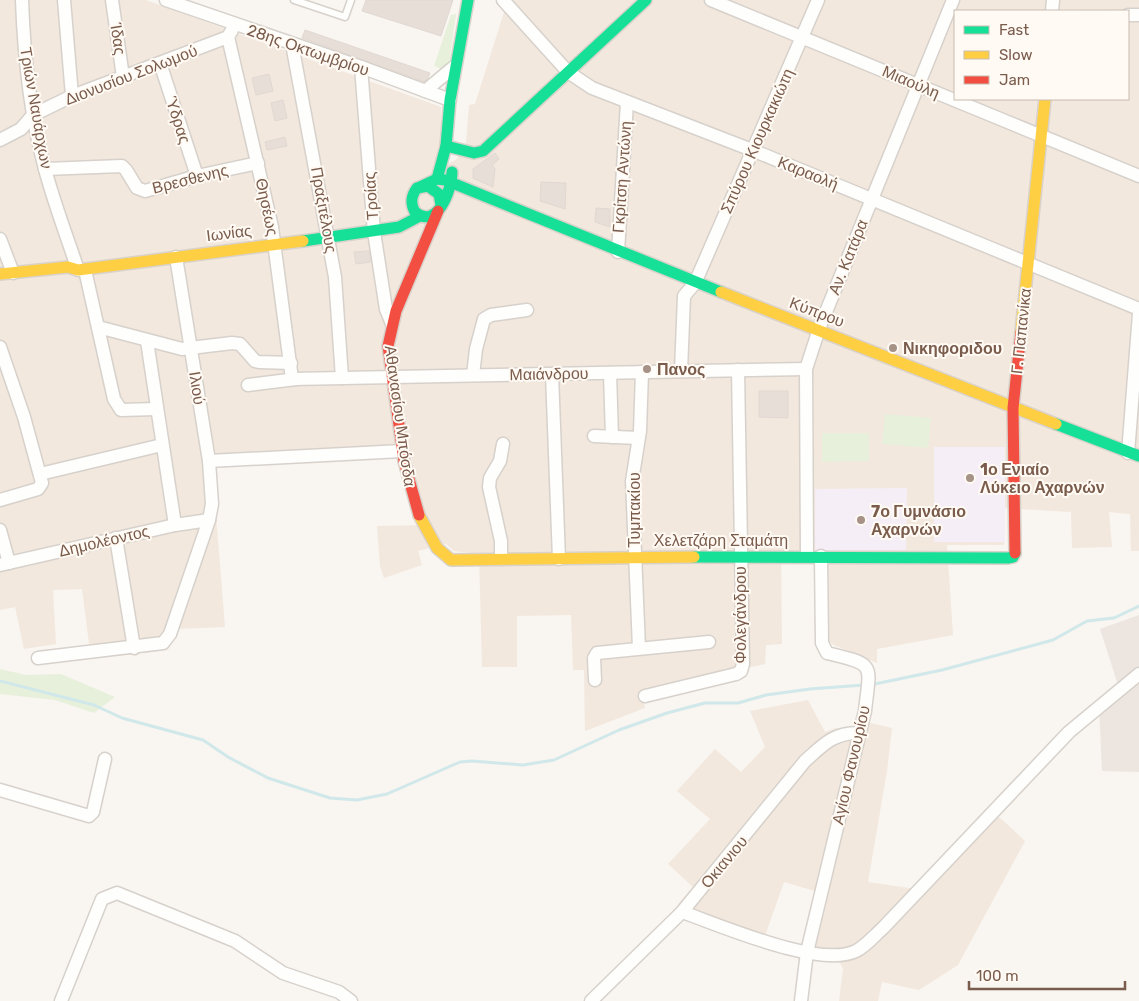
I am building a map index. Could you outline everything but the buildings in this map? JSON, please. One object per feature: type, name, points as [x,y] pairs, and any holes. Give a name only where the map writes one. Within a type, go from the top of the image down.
[{"type":"street","name":"Τριών Ναυάρχων","points":[[22,0],[27,74],[33,115],[45,169],[82,270],[98,327],[114,399],[121,410],[156,409]]},
{"type":"street","points":[[64,0],[72,96]]},
{"type":"street","name":"Ίδας","points":[[112,0],[123,78]]},
{"type":"street","name":"28ης Οκτωμβρίου","points":[[166,0],[361,67],[450,100]]},
{"type":"street","points":[[379,231],[402,212],[416,191],[437,179],[446,146],[455,66],[468,0]]},
{"type":"street","name":"Καραολή","points":[[503,0],[568,72],[592,88],[752,150],[1139,309]]},
{"type":"street","points":[[446,146],[474,152],[483,151],[646,0]]},
{"type":"street","name":"Μιαούλη","points":[[710,0],[954,100]]},
{"type":"street","name":"Σπύρου Κιουρκακιώτη","points":[[681,371],[684,296],[696,283],[818,0]]},
{"type":"street","name":"Αν. Κατάρα","points":[[807,556],[806,369],[819,329],[953,0]]},
{"type":"street","points":[[228,37],[235,25]]},
{"type":"street","name":"Διονυσίου Σολωμού","points":[[0,140],[21,128],[33,115],[72,96],[228,37]]},
{"type":"street","name":"Θησέως","points":[[228,37],[275,244],[294,379]]},
{"type":"street","name":"Πραξιτέλους","points":[[292,44],[336,277],[342,378]]},
{"type":"street","name":"Ύδρας","points":[[160,63],[197,176]]},
{"type":"street","points":[[426,91],[455,66]]},
{"type":"street","name":"Τροίας","points":[[361,67],[386,309],[392,324]]},
{"type":"street","name":"Μιαούλη","points":[[955,100],[1042,138],[1139,176]]},
{"type":"street","name":"Γ. Παπανίκα","points":[[1008,558],[1014,557],[1016,552],[1013,408],[1045,100]]},
{"type":"street","name":"Γκρίτση Αντώνη","points":[[618,252],[627,102]]},
{"type":"street","points":[[416,191],[411,207],[420,216],[429,217],[440,208],[452,182],[446,146]]},
{"type":"street","name":"Βρεσθενης","points":[[45,169],[122,166],[137,188],[145,191],[197,176],[258,163]]},
{"type":"street","name":"Κύπρου","points":[[437,179],[452,182],[475,191],[483,197]]},
{"type":"street","points":[[416,191],[428,186],[436,189],[440,196],[440,208]]},
{"type":"street","name":"Κύπρου","points":[[447,194],[455,193],[483,197],[1133,455]]},
{"type":"street","name":"Αθανασίου Μπόσδα","points":[[438,551],[424,528],[413,501],[402,451],[388,353],[392,324],[420,250],[440,208]]},
{"type":"street","name":"Ιωνίας","points":[[0,285],[68,277],[82,270],[176,256],[379,231],[404,224],[420,216]]},
{"type":"street","name":"Αθανασίου Μπόσδα","points":[[420,216],[420,250]]},
{"type":"street","points":[[0,239],[6,273]]},
{"type":"street","name":"Ιλιού","points":[[134,648],[163,643],[168,639],[209,520],[212,504],[209,461],[176,256]]},
{"type":"street","name":"Ιωνίας","points":[[6,273],[68,267],[82,270]]},
{"type":"street","points":[[473,375],[476,349],[484,319],[491,315],[527,310]]},
{"type":"street","points":[[1133,455],[1139,314]]},
{"type":"street","points":[[98,327],[182,349],[232,342],[240,344],[255,361],[291,362]]},
{"type":"street","points":[[147,340],[175,525]]},
{"type":"street","points":[[0,347],[24,417],[42,483],[38,489],[0,500]]},
{"type":"street","name":"Μαιάνδρου","points":[[248,385],[294,379],[806,369]]},
{"type":"street","name":"Φολεγάνδρου","points":[[644,696],[736,674],[741,671],[743,664],[738,370]]},
{"type":"street","points":[[610,372],[612,437]]},
{"type":"street","name":"Τυμπακίου","points":[[639,648],[632,480],[638,438],[642,372]]},
{"type":"street","points":[[552,374],[559,559]]},
{"type":"street","points":[[594,436],[638,438]]},
{"type":"street","points":[[501,559],[501,541],[489,487],[490,478],[500,461],[503,444]]},
{"type":"street","points":[[40,474],[162,445]]},
{"type":"street","points":[[209,461],[402,451]]},
{"type":"street","name":"Δημολέοντος","points":[[5,564],[175,525],[209,520]]},
{"type":"street","points":[[0,530],[5,564]]},
{"type":"street","points":[[38,658],[134,648],[116,538]]},
{"type":"street","name":"Χελετζάρη Σταμάτη","points":[[438,551],[452,560],[634,556],[1008,558]]},
{"type":"street","name":"Αγίου Φανουρίου","points":[[801,1001],[807,952],[858,733],[865,711],[869,671],[865,665],[854,660],[827,653],[822,643],[821,556]]},
{"type":"street","points":[[595,680],[594,658],[597,653],[709,642]]},
{"type":"street","points":[[682,912],[770,944],[827,955],[842,954],[856,950],[883,928],[1070,732],[1139,674]]},
{"type":"street","name":"Οκιανιου","points":[[591,1001],[682,912],[805,761],[826,743],[843,733],[858,733]]},
{"type":"street","points":[[0,790],[89,816],[93,812],[105,760]]},
{"type":"street","points":[[61,1001],[102,899],[117,894],[235,941],[283,973],[339,992],[351,1001]]},
{"type":"lane","points":[[294,0],[345,17],[351,0]]},
{"type":"shaded area","points":[[0,0],[146,0],[441,107],[442,166],[456,160],[466,143],[469,105],[475,104],[504,12],[511,2],[510,0],[1050,0],[1049,10],[954,10],[954,100],[1129,100],[1129,19],[1139,19],[1139,551],[1131,551],[1130,514],[1109,512],[1112,547],[1072,548],[1071,512],[1005,508],[1004,545],[947,545],[953,635],[877,649],[877,663],[834,645],[827,640],[826,551],[781,551],[782,644],[766,645],[765,664],[642,691],[645,708],[585,731],[584,670],[573,670],[571,615],[517,616],[517,667],[482,667],[479,554],[454,551],[446,544],[418,551],[422,565],[384,578],[380,566],[377,526],[425,525],[415,496],[411,455],[212,464],[225,627],[177,629],[168,650],[91,659],[82,589],[53,590],[56,644],[24,649],[15,607],[0,610]]},
{"type":"shaded area","points":[[1059,0],[1139,0],[1139,10],[1058,9]]},
{"type":"shaded area","name":"1ο Ενιαίο Λύκειο Αχαρνών","points":[[934,447],[1005,447],[1005,542],[934,542]]},
{"type":"shaded area","name":"7ο Γυμνάσιο Αχαρνών","points":[[907,488],[906,550],[815,551],[815,489]]},
{"type":"shaded area","points":[[1139,615],[1139,772],[1102,771],[1099,704],[1120,691],[1100,629]]},
{"type":"shaded area","points":[[808,700],[825,732],[836,728],[851,729],[857,720],[892,728],[887,771],[868,882],[923,890],[997,815],[1025,841],[958,965],[919,990],[882,982],[878,1001],[839,1001],[843,969],[839,960],[810,957],[825,894],[784,882],[765,936],[678,904],[693,887],[668,864],[710,819],[677,791],[715,749],[741,772],[765,747],[750,711]]},
{"type":"green space","points":[[456,14],[449,63],[444,70],[434,66],[451,15]]},
{"type":"green space","points":[[885,414],[931,418],[928,448],[882,444]]},
{"type":"green space","points":[[822,433],[869,433],[869,461],[822,462]]},
{"type":"green space","points":[[0,669],[26,675],[61,674],[115,697],[94,713],[55,700],[0,694]]},
{"type":"waterway","points":[[870,685],[942,670],[1053,640],[1087,621],[1114,618],[1139,606]]},
{"type":"waterway","points":[[0,681],[94,705],[122,718],[203,740],[228,757],[268,778],[330,798],[357,800],[387,794],[460,762],[472,761],[523,765],[554,760],[619,730],[667,713],[705,703],[738,703],[766,695],[810,689],[864,685]]},
{"type":"traffic: fast","points":[[437,179],[446,146],[450,100],[468,0]]},
{"type":"traffic: fast","points":[[446,146],[474,153],[483,151],[646,0]]},
{"type":"traffic: fast","points":[[441,205],[439,194],[428,186],[417,188],[412,197],[412,206],[415,212],[423,216],[430,216],[442,206],[449,188],[452,172]]},
{"type":"traffic: fast","points":[[420,187],[437,179],[445,180],[721,292]]},
{"type":"traffic: fast","points":[[303,241],[399,227],[420,216]]},
{"type":"traffic: fast","points":[[1056,424],[1139,456]]},
{"type":"traffic: fast","points":[[694,557],[1008,558],[1013,557],[1015,553]]},
{"type":"traffic: slow","points":[[1021,332],[1045,100]]},
{"type":"traffic: slow","points":[[0,274],[68,267],[78,270],[303,241]]},
{"type":"traffic: slow","points":[[721,292],[1056,424]]},
{"type":"traffic: slow","points":[[419,515],[437,548],[451,560],[694,557]]},
{"type":"traffic: jam","points":[[419,515],[404,461],[388,346],[396,311],[438,211]]},
{"type":"traffic: jam","points":[[1015,553],[1013,408],[1021,332]]},
{"type":"place","name":"Νικηφοριδου","points":[[893,348]]},
{"type":"place","name":"Πανος","points":[[647,369]]},
{"type":"place","name":"1ο Ενιαίο Λύκειο Αχαρνών","points":[[970,478]]},
{"type":"place","name":"7ο Γυμνάσιο Αχαρνών","points":[[861,520]]}]
